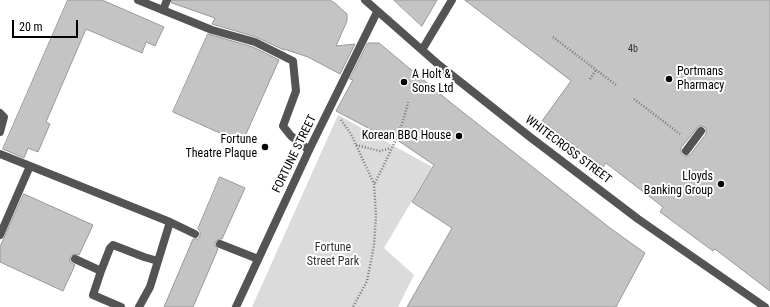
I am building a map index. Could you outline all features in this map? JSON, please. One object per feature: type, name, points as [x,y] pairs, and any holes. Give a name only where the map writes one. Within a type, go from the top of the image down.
[{"type":"street","points":[[138,0],[212,30],[255,42],[293,61],[296,91],[283,126],[290,136],[309,150]]},
{"type":"street","points":[[163,10],[167,0]]},
{"type":"street","name":"WHITECROSS STREET","points":[[365,0],[377,12],[440,65],[543,147],[638,219],[765,307]]},
{"type":"street","points":[[422,50],[452,0]]},
{"type":"street","name":"FORTUNE STREET","points":[[236,307],[309,150],[377,12]]},
{"type":"street","points":[[0,113],[4,117],[0,132]]},
{"type":"street","points":[[686,151],[701,131]]},
{"type":"street","points":[[0,154],[170,222],[195,234]]},
{"type":"street","points":[[0,235],[3,220],[30,166]]},
{"type":"street","points":[[139,307],[150,286],[170,222]]},
{"type":"street","points":[[220,244],[258,259]]},
{"type":"street","points":[[121,307],[93,295],[110,248],[113,245],[158,261]]},
{"type":"street","points":[[74,259],[101,271]]},
{"type":"path","points":[[553,37],[616,85]]},
{"type":"path","points":[[590,79],[596,70]]},
{"type":"path","points":[[634,99],[692,143]]},
{"type":"path","points":[[374,184],[396,142],[404,120],[408,102]]},
{"type":"path","points":[[327,115],[340,119],[351,134],[374,184],[376,215],[374,245],[367,281],[353,307]]},
{"type":"path","points":[[356,145],[380,151],[392,148]]},
{"type":"green space","name":"Fortune Street Park","points":[[338,115],[432,167],[384,248],[414,275],[398,307],[252,307]]},
{"type":"building","points":[[68,0],[102,0],[164,27],[155,46],[146,42],[142,53],[86,29],[46,122],[50,124],[38,152],[28,148],[24,158],[3,149]]},
{"type":"building","points":[[172,0],[330,0],[347,14],[347,21],[336,46],[355,44],[340,74],[308,57],[284,50],[256,37],[212,24],[215,18],[172,3]]},
{"type":"building","points":[[394,0],[437,0],[422,26]]},
{"type":"building","points":[[465,0],[770,0],[770,291],[715,249],[713,251],[660,212],[663,207],[606,163],[603,167],[542,121],[571,81]],"holes":[[[699,126],[706,128],[706,134],[690,155],[683,156],[681,153],[681,148]]]},
{"type":"building","points":[[208,34],[253,47],[279,60],[242,143],[173,112]]},
{"type":"building","points":[[368,43],[379,43],[450,102],[610,228],[645,253],[616,307],[407,307],[452,228],[412,202],[434,165],[393,137],[391,140],[336,111],[353,80],[350,79]]},
{"type":"building","points":[[220,177],[245,188],[222,239],[215,242],[218,249],[193,307],[164,307],[193,239],[198,239],[200,236],[200,231],[198,229]]},
{"type":"building","points":[[24,194],[93,225],[79,255],[74,254],[70,257],[70,262],[75,265],[63,291],[0,262],[0,247]]},
{"type":"place","name":"Portmans Pharmacy","points":[[669,79]]},
{"type":"place","name":"A Holt & Sons Ltd","points":[[404,82]]},
{"type":"place","name":"Korean BBQ House","points":[[459,136]]},
{"type":"place","name":"Fortune Theatre Plaque","points":[[265,147]]},
{"type":"place","name":"Lloyds Banking Group","points":[[721,184]]}]
